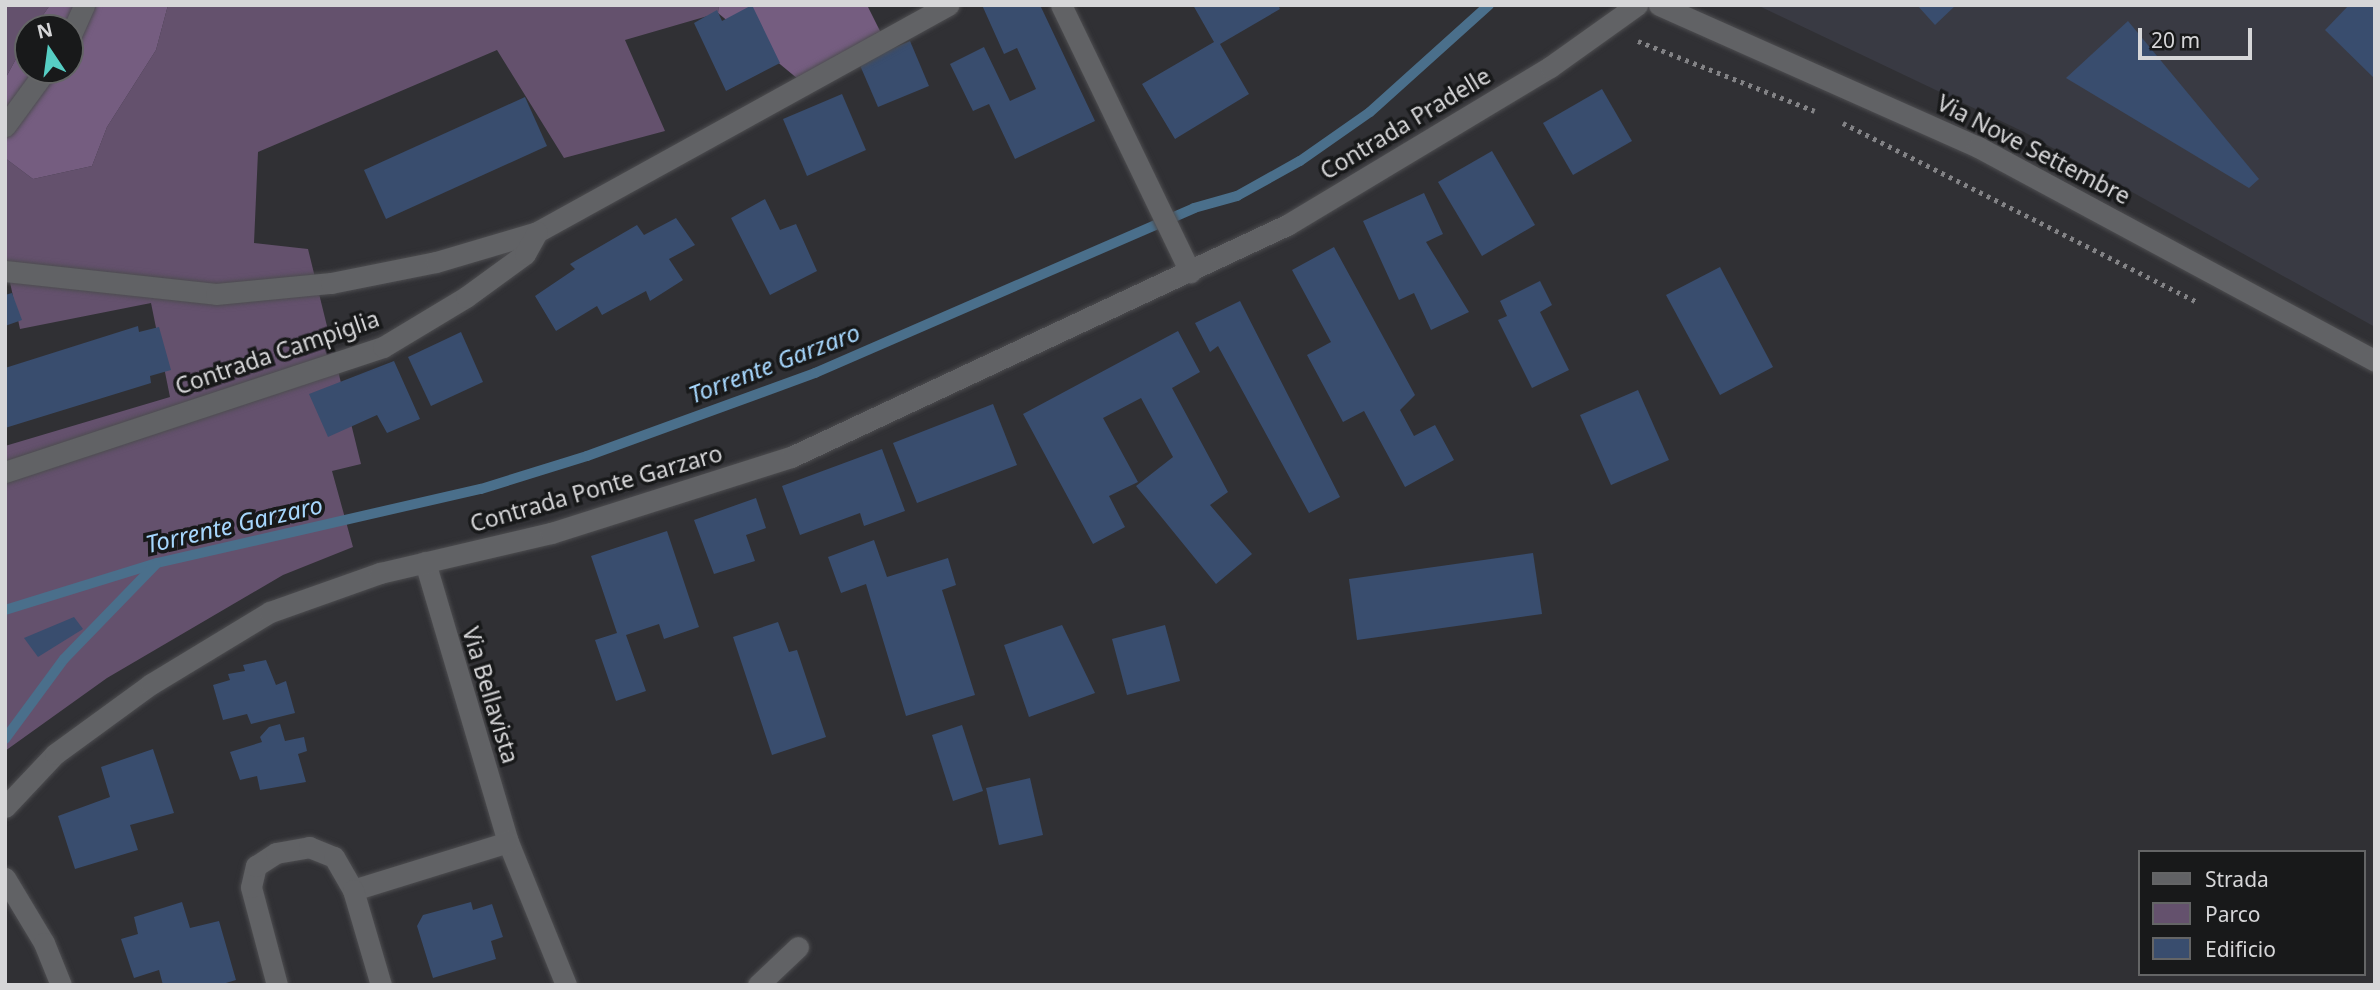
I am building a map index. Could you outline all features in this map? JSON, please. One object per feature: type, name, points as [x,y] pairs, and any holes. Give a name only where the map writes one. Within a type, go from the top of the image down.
[{"type":"street","name":"Contrada Campiglia","points":[[5,271],[216,294],[331,283],[436,262],[537,232],[949,5]]},
{"type":"street","points":[[1061,5],[1191,272]]},
{"type":"street","name":"Contrada Pradelle","points":[[1191,272],[1287,225],[1550,67],[1637,5]]},
{"type":"street","name":"Via Nove Settembre","points":[[1659,5],[1979,147],[2375,361]]},
{"type":"street","points":[[5,126],[36,84]]},
{"type":"street","name":"Contrada Campiglia","points":[[5,472],[383,347],[466,297],[525,254],[537,232]]},
{"type":"street","name":"Contrada Ponte Garzaro","points":[[5,807],[55,754],[151,684],[270,612],[380,573],[551,533],[791,457],[1191,272]]},
{"type":"street","name":"Via Bellavista","points":[[425,562],[508,842],[531,890],[566,985]]},
{"type":"street","points":[[353,890],[508,842]]},
{"type":"street","points":[[277,985],[251,887],[256,866],[276,853],[309,847],[334,857],[353,890],[381,985]]},
{"type":"street","points":[[5,878],[44,943],[61,985]]},
{"type":"street","points":[[758,985],[798,947]]},
{"type":"path","points":[[1648,46],[1823,114]]},
{"type":"path","points":[[1836,120],[2200,304]]},
{"type":"shaded area","points":[[50,5],[168,5],[156,50],[107,127],[92,166],[33,179],[5,158],[5,79],[14,63],[14,84],[84,84],[84,14],[44,14]]},
{"type":"shaded area","points":[[719,5],[867,5],[889,49],[804,84],[718,13]]},
{"type":"shaded area","points":[[1757,5],[2375,5],[2375,327],[2024,132]]},
{"type":"green space","points":[[5,5],[50,5],[44,14],[14,14],[14,63],[5,79]]},
{"type":"green space","points":[[168,5],[719,5],[718,13],[625,40],[665,131],[564,158],[497,50],[258,152],[254,243],[308,249],[361,464],[332,471],[353,547],[283,575],[107,678],[5,751],[5,446],[170,397],[151,303],[20,329],[5,259],[5,158],[33,179],[92,166],[107,127],[156,50]]},
{"type":"building","points":[[752,5],[780,63],[726,91],[694,23],[717,10],[722,21]]},
{"type":"building","points":[[982,5],[1040,5],[1095,121],[1015,159],[989,104],[973,111],[950,64],[984,47],[1010,101],[1036,89],[1017,48],[1004,54]]},
{"type":"building","points":[[1193,5],[1278,5],[1280,9],[1220,44],[1249,94],[1175,139],[1142,84],[1214,42]]},
{"type":"building","points":[[1917,5],[1956,5],[1935,25]]},
{"type":"building","points":[[2349,5],[2375,5],[2375,79],[2325,30]]},
{"type":"building","points":[[2128,21],[2259,179],[2249,188],[2066,78]]},
{"type":"building","points":[[910,41],[929,86],[878,107],[859,63]]},
{"type":"building","points":[[1602,89],[1632,141],[1573,175],[1543,123]]},
{"type":"building","points":[[842,94],[866,150],[807,176],[783,119]]},
{"type":"building","points":[[525,97],[547,146],[386,219],[364,170]]},
{"type":"building","points":[[1492,151],[1535,225],[1482,256],[1438,182]]},
{"type":"building","points":[[1424,193],[1443,234],[1426,242],[1469,312],[1431,330],[1414,293],[1399,300],[1363,221]]},
{"type":"building","points":[[765,199],[780,230],[796,224],[817,271],[770,295],[731,218]]},
{"type":"building","points":[[676,218],[695,245],[669,259],[683,280],[650,301],[646,291],[602,315],[597,306],[556,331],[535,296],[575,269],[570,264],[637,225],[644,235]]},
{"type":"building","points":[[1334,247],[1415,395],[1400,410],[1414,436],[1435,425],[1454,460],[1405,487],[1364,411],[1343,422],[1307,355],[1331,342],[1292,270]]},
{"type":"building","points":[[1720,267],[1773,367],[1720,395],[1666,295]]},
{"type":"building","points":[[1540,281],[1552,305],[1540,312],[1569,370],[1532,388],[1498,320],[1507,316],[1500,301]]},
{"type":"building","points":[[12,293],[22,320],[5,326],[5,295]]},
{"type":"building","points":[[1240,301],[1340,497],[1309,513],[1218,346],[1210,352],[1195,323]]},
{"type":"building","points":[[138,326],[139,332],[159,327],[171,370],[150,376],[151,383],[5,428],[5,368]]},
{"type":"building","points":[[1178,331],[1200,372],[1172,388],[1228,492],[1210,505],[1252,554],[1216,584],[1136,486],[1173,457],[1141,398],[1103,418],[1138,482],[1109,496],[1125,527],[1093,544],[1023,414]]},
{"type":"building","points":[[461,332],[483,382],[431,406],[408,357]]},
{"type":"building","points":[[394,361],[420,419],[387,433],[377,415],[328,437],[309,394]]},
{"type":"building","points":[[1638,390],[1669,460],[1611,485],[1580,415]]},
{"type":"building","points":[[993,404],[1017,465],[917,503],[893,443]]},
{"type":"building","points":[[882,449],[905,511],[864,526],[860,513],[800,535],[782,486]]},
{"type":"building","points":[[756,498],[766,528],[746,535],[755,561],[714,574],[694,520]]},
{"type":"building","points":[[667,531],[699,627],[664,639],[659,624],[626,635],[646,691],[616,701],[595,640],[617,633],[591,556]]},
{"type":"building","points":[[874,540],[887,577],[948,558],[956,585],[942,590],[975,695],[906,716],[866,584],[841,593],[828,557]]},
{"type":"building","points":[[1533,553],[1542,614],[1357,640],[1349,579]]},
{"type":"building","points":[[74,617],[83,629],[38,657],[24,638]]},
{"type":"building","points":[[778,622],[789,652],[797,650],[826,737],[772,755],[733,637]]},
{"type":"building","points":[[1062,625],[1095,693],[1029,717],[1004,645]]},
{"type":"building","points":[[1165,625],[1180,681],[1127,695],[1112,639]]},
{"type":"building","points":[[266,660],[276,685],[286,681],[295,713],[251,724],[247,714],[223,720],[213,685],[230,680],[228,674],[245,671],[243,665]]},
{"type":"building","points":[[280,724],[285,741],[304,737],[307,751],[298,754],[306,782],[260,790],[257,776],[240,780],[230,752],[262,742],[260,737],[269,727]]},
{"type":"building","points":[[962,725],[983,791],[953,801],[932,735]]},
{"type":"building","points":[[153,749],[174,813],[130,825],[138,850],[75,869],[58,816],[110,797],[101,767]]},
{"type":"building","points":[[1030,778],[1043,835],[999,845],[986,788]]},
{"type":"building","points":[[182,902],[190,928],[219,921],[236,980],[219,985],[163,985],[159,970],[134,978],[121,939],[138,934],[134,917]]},
{"type":"building","points":[[471,902],[473,910],[492,904],[503,937],[491,941],[496,959],[433,978],[417,926],[423,915]]},
{"type":"waterway","name":"Torrente Garzaro","points":[[5,610],[157,563],[481,489],[587,456],[815,373],[1194,208],[1237,196],[1300,161],[1370,112],[1489,5]]},
{"type":"waterway","points":[[5,739],[64,659],[156,564]]}]
